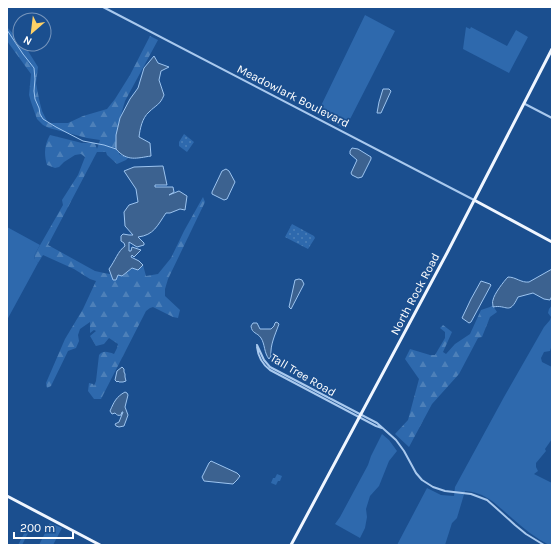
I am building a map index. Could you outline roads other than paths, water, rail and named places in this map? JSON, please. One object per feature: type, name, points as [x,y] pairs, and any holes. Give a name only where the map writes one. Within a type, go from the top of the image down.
[{"type":"main road","name":"North Rock Road","points":[[291,545],[474,200],[552,49]]},
{"type":"main road","points":[[474,200],[552,242]]},
{"type":"main road","points":[[7,496],[100,545]]},
{"type":"street","name":"Meadowlark Boulevard","points":[[103,7],[474,200]]},
{"type":"street","points":[[524,104],[552,118]]},
{"type":"street","name":"Tall Tree Road","points":[[360,415],[266,367],[262,363],[257,350],[257,345],[264,360],[270,367],[360,415],[376,426],[383,428],[396,440],[416,473],[422,480],[441,490],[471,494],[487,500],[526,534],[544,545]]},
{"type":"waterway","points":[[7,30],[34,68],[35,99],[43,119],[83,141],[116,149]]}]
